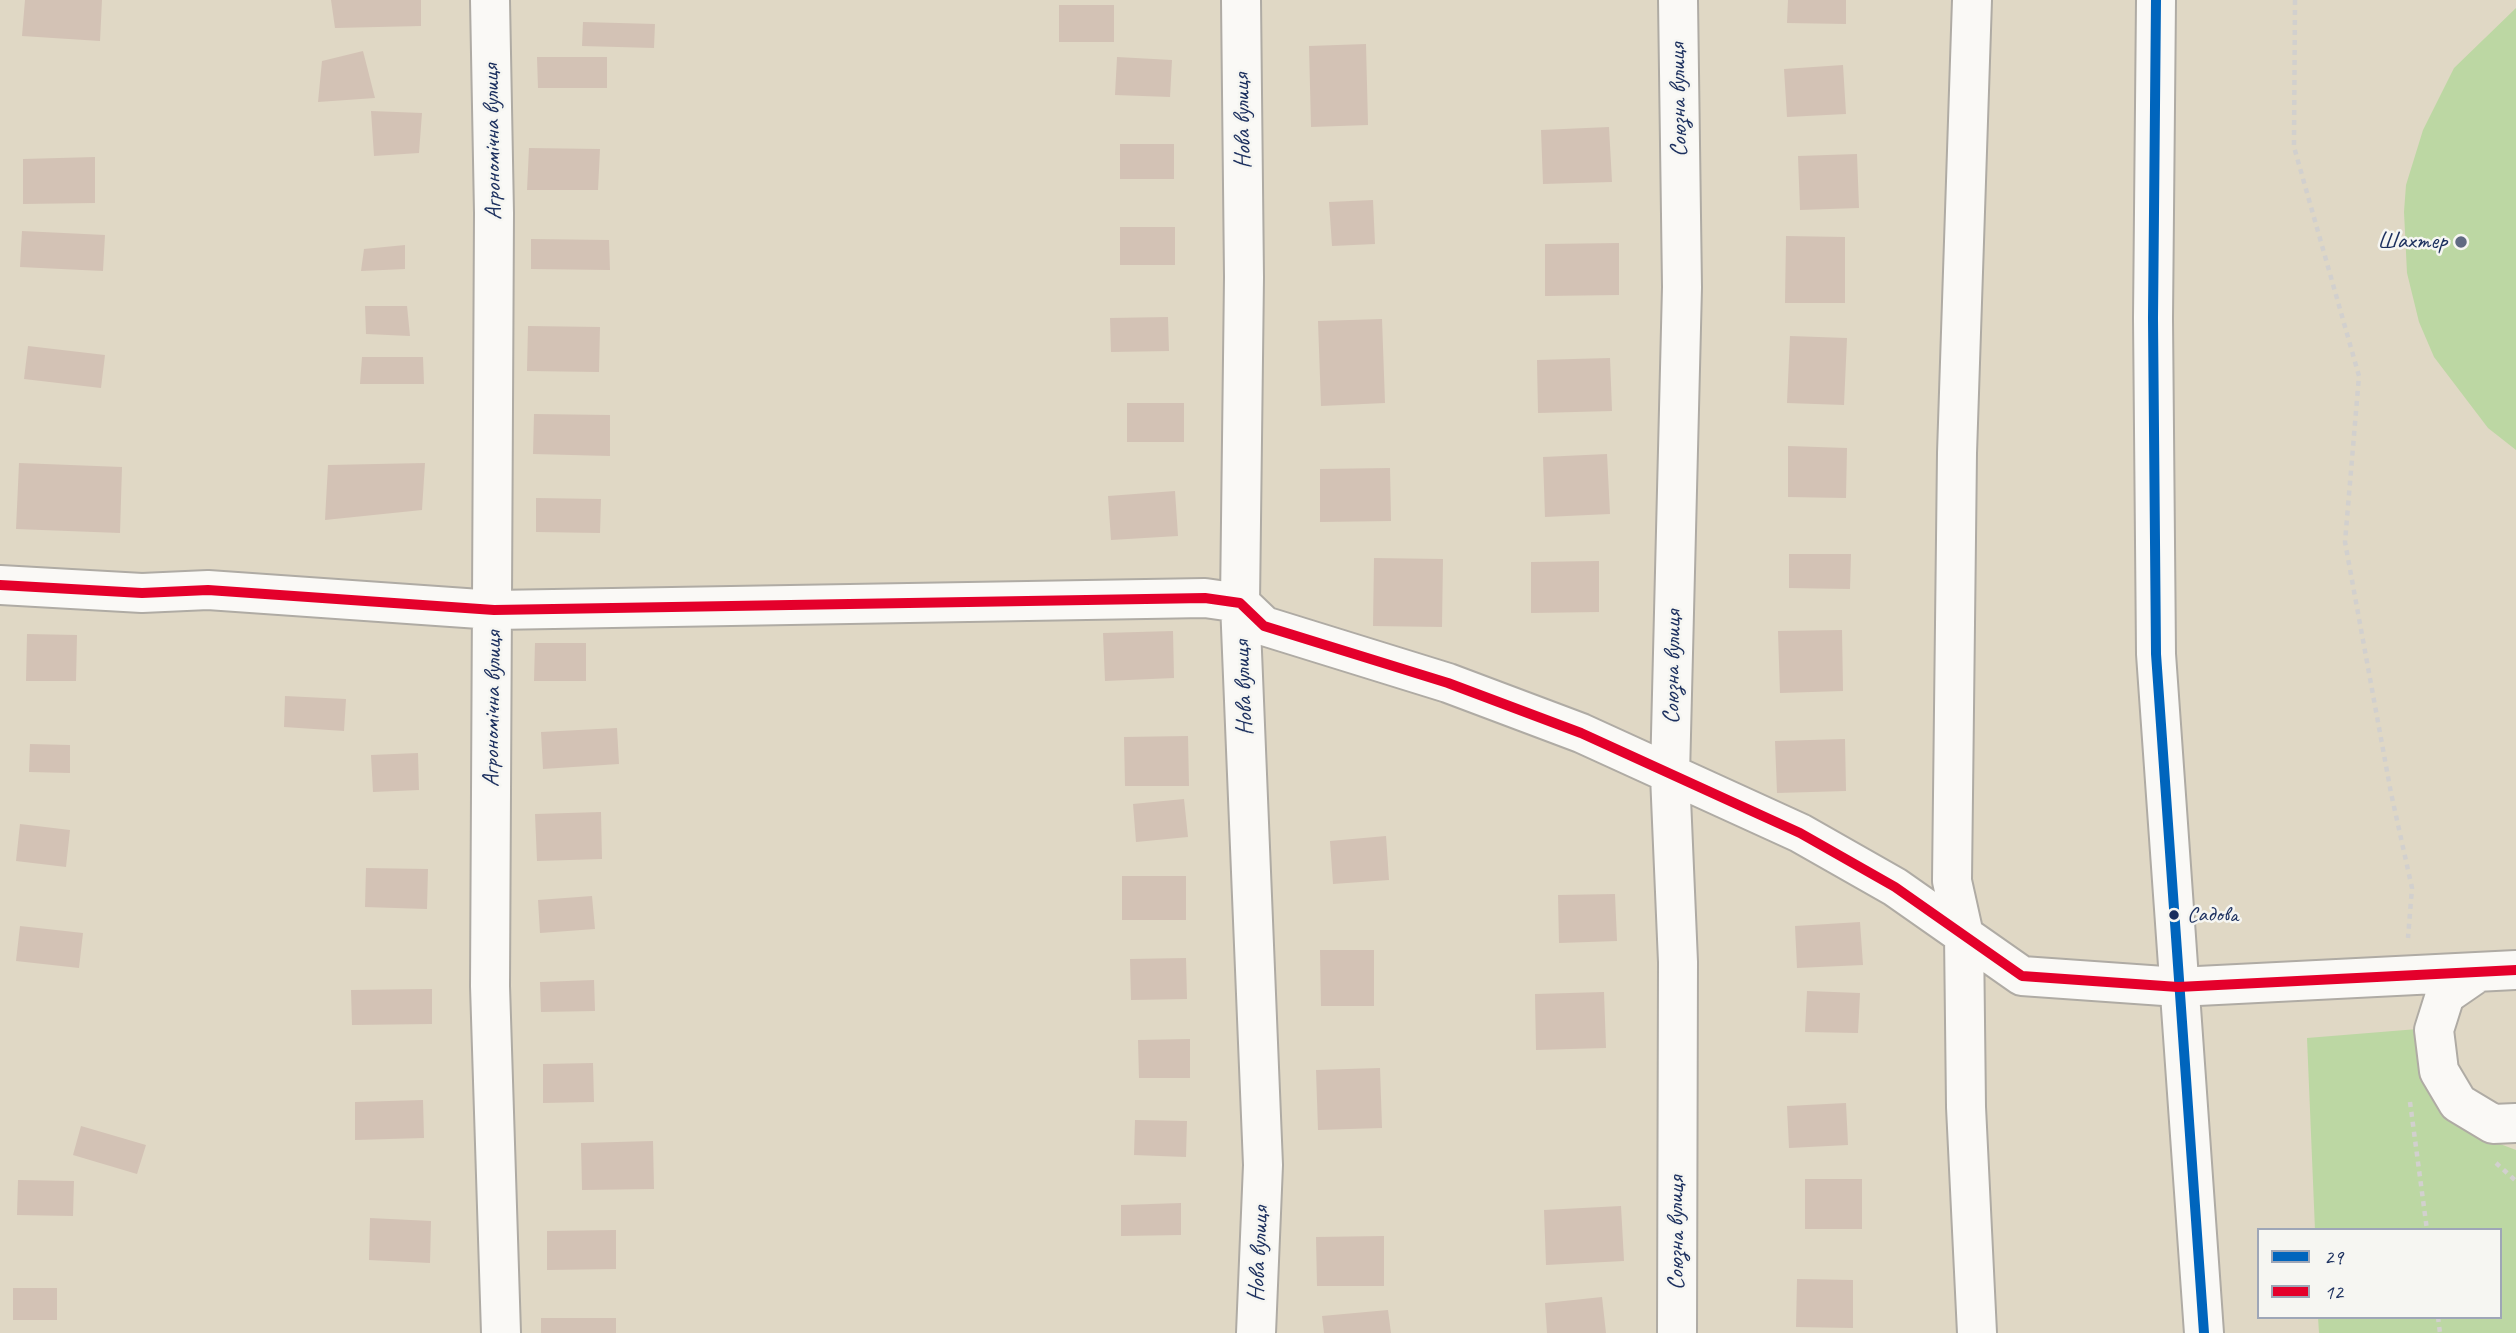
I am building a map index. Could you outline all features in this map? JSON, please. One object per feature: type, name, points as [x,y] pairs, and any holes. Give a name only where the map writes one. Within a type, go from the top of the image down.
[{"type":"main road","name":"Агрономічна вулиця","points":[[490,0],[494,213],[490,985],[501,1333]]},
{"type":"main road","name":"Нова вулиця","points":[[1241,0],[1244,277],[1240,603],[1264,1166],[1256,1333]]},
{"type":"main road","name":"Союзна вулиця","points":[[1676,1333],[1678,962],[1670,775],[1682,287],[1678,0]]},
{"type":"main road","points":[[1972,0],[1957,453],[1952,881],[1964,935],[1966,1107],[1977,1333]]},
{"type":"main road","points":[[2156,0],[2153,318],[2157,654],[2204,1333]]},
{"type":"main road","points":[[0,585],[142,593],[208,590],[494,610],[1205,598],[1240,603],[1264,626],[1448,683],[1581,733],[1801,832],[1895,887],[2022,976],[2178,987],[2474,975],[2516,970]]},
{"type":"main road","points":[[2474,975],[2445,995],[2434,1030],[2439,1071],[2458,1103],[2493,1124],[2516,1123]]},
{"type":"path","points":[[2295,0],[2294,147],[2359,376],[2344,542],[2390,793],[2412,888],[2405,977]]},
{"type":"path","points":[[2409,1098],[2427,1228]]},
{"type":"green space","name":"Шахтер","points":[[2516,8],[2516,450],[2488,428],[2434,357],[2419,322],[2407,273],[2404,212],[2406,185],[2423,130],[2454,68]]},
{"type":"green space","points":[[2430,1028],[2479,1136],[2516,1150],[2516,1333],[2319,1333],[2318,1319],[2502,1319],[2502,1228],[2315,1228],[2307,1038]]},
{"type":"building","points":[[25,0],[102,0],[100,41],[22,36]]},
{"type":"building","points":[[331,0],[421,0],[421,26],[335,28]]},
{"type":"building","points":[[1788,0],[1846,0],[1846,24],[1787,23]]},
{"type":"building","points":[[1059,5],[1114,5],[1114,42],[1059,42]]},
{"type":"building","points":[[583,22],[655,24],[654,48],[582,46]]},
{"type":"building","points":[[1366,44],[1368,125],[1311,127],[1309,46]]},
{"type":"building","points":[[363,51],[375,98],[318,102],[322,61]]},
{"type":"building","points":[[537,57],[607,57],[607,88],[538,88]]},
{"type":"building","points":[[1117,57],[1172,60],[1170,97],[1115,95]]},
{"type":"building","points":[[1843,65],[1846,114],[1787,117],[1784,69]]},
{"type":"building","points":[[371,111],[422,113],[419,153],[374,156]]},
{"type":"building","points":[[1609,127],[1612,182],[1543,184],[1541,130]]},
{"type":"building","points":[[1120,144],[1174,144],[1174,179],[1120,179]]},
{"type":"building","points":[[529,148],[600,149],[598,190],[527,190]]},
{"type":"building","points":[[1857,154],[1859,208],[1800,210],[1798,156]]},
{"type":"building","points":[[95,157],[95,203],[23,204],[23,159]]},
{"type":"building","points":[[1373,200],[1375,244],[1332,246],[1329,202]]},
{"type":"building","points":[[1120,227],[1175,227],[1175,265],[1120,265]]},
{"type":"building","points":[[22,231],[105,235],[103,271],[20,267]]},
{"type":"building","points":[[1786,236],[1845,237],[1845,303],[1785,303]]},
{"type":"building","points":[[531,239],[609,240],[610,270],[531,269]]},
{"type":"building","points":[[1619,243],[1619,295],[1545,296],[1545,244]]},
{"type":"building","points":[[405,245],[405,269],[361,271],[364,249]]},
{"type":"building","points":[[365,306],[407,306],[410,336],[366,334]]},
{"type":"building","points":[[1168,317],[1169,351],[1111,352],[1110,318]]},
{"type":"building","points":[[1382,319],[1385,403],[1321,406],[1318,321]]},
{"type":"building","points":[[528,326],[600,327],[599,372],[527,371]]},
{"type":"building","points":[[1790,336],[1847,338],[1844,405],[1787,403]]},
{"type":"building","points":[[28,346],[105,355],[101,388],[24,379]]},
{"type":"building","points":[[362,357],[423,357],[424,384],[360,384]]},
{"type":"building","points":[[1610,358],[1612,411],[1538,413],[1537,360]]},
{"type":"building","points":[[1127,403],[1184,403],[1184,442],[1127,442]]},
{"type":"building","points":[[534,414],[610,415],[610,456],[533,454]]},
{"type":"building","points":[[1788,446],[1847,448],[1846,498],[1788,497]]},
{"type":"building","points":[[1607,454],[1610,514],[1545,517],[1543,457]]},
{"type":"building","points":[[19,463],[122,467],[120,533],[16,529]]},
{"type":"building","points":[[425,463],[422,510],[325,520],[328,465]]},
{"type":"building","points":[[1390,468],[1391,521],[1320,522],[1320,469]]},
{"type":"building","points":[[1175,491],[1178,536],[1111,540],[1108,496]]},
{"type":"building","points":[[536,498],[601,499],[600,533],[536,532]]},
{"type":"building","points":[[1789,554],[1851,554],[1850,589],[1789,588]]},
{"type":"building","points":[[1374,558],[1443,559],[1442,627],[1373,626]]},
{"type":"building","points":[[1599,561],[1599,612],[1531,613],[1531,562]]},
{"type":"building","points":[[1842,630],[1843,691],[1780,693],[1778,631]]},
{"type":"building","points":[[1173,631],[1174,678],[1105,681],[1103,633]]},
{"type":"building","points":[[27,634],[77,635],[76,681],[26,681]]},
{"type":"building","points":[[535,643],[586,643],[586,681],[534,681]]},
{"type":"building","points":[[285,696],[346,699],[344,731],[284,727]]},
{"type":"building","points":[[617,728],[619,764],[543,769],[541,732]]},
{"type":"building","points":[[1188,736],[1189,786],[1125,786],[1124,737]]},
{"type":"building","points":[[1845,739],[1846,791],[1777,793],[1775,741]]},
{"type":"building","points":[[30,744],[70,745],[70,773],[29,772]]},
{"type":"building","points":[[418,753],[419,790],[373,792],[371,755]]},
{"type":"building","points":[[1184,799],[1188,837],[1136,842],[1133,804]]},
{"type":"building","points":[[601,812],[602,859],[537,861],[535,814]]},
{"type":"building","points":[[20,824],[70,830],[66,867],[16,861]]},
{"type":"building","points":[[1386,836],[1389,880],[1333,884],[1330,841]]},
{"type":"building","points":[[366,868],[428,869],[427,909],[365,907]]},
{"type":"building","points":[[1122,876],[1186,876],[1186,920],[1122,920]]},
{"type":"building","points":[[1615,894],[1617,941],[1559,943],[1558,895]]},
{"type":"building","points":[[592,896],[595,929],[540,933],[538,900]]},
{"type":"building","points":[[1860,922],[1863,965],[1797,968],[1795,926]]},
{"type":"building","points":[[20,926],[83,933],[79,968],[16,961]]},
{"type":"building","points":[[1320,950],[1374,950],[1374,1006],[1321,1006]]},
{"type":"building","points":[[1186,958],[1187,999],[1131,1000],[1130,959]]},
{"type":"building","points":[[594,980],[595,1011],[541,1012],[540,982]]},
{"type":"building","points":[[432,989],[432,1024],[352,1025],[351,990]]},
{"type":"building","points":[[1807,991],[1860,993],[1858,1033],[1805,1032]]},
{"type":"building","points":[[1604,992],[1606,1048],[1536,1050],[1535,994]]},
{"type":"building","points":[[1190,1039],[1190,1078],[1139,1078],[1138,1040]]},
{"type":"building","points":[[593,1063],[594,1102],[543,1103],[543,1064]]},
{"type":"building","points":[[1380,1068],[1382,1128],[1318,1130],[1316,1070]]},
{"type":"building","points":[[423,1100],[424,1138],[355,1140],[355,1102]]},
{"type":"building","points":[[1846,1103],[1848,1145],[1789,1148],[1787,1106]]},
{"type":"building","points":[[1135,1120],[1187,1121],[1186,1157],[1134,1155]]},
{"type":"building","points":[[81,1126],[146,1145],[137,1174],[73,1155]]},
{"type":"building","points":[[653,1141],[654,1189],[582,1190],[581,1143]]},
{"type":"building","points":[[1805,1179],[1862,1179],[1862,1229],[1805,1229]]},
{"type":"building","points":[[18,1180],[74,1181],[73,1216],[17,1215]]},
{"type":"building","points":[[1181,1203],[1181,1235],[1121,1236],[1121,1205]]},
{"type":"building","points":[[1621,1206],[1624,1261],[1546,1265],[1544,1210]]},
{"type":"building","points":[[370,1218],[431,1221],[430,1263],[369,1260]]},
{"type":"building","points":[[616,1230],[616,1269],[547,1270],[547,1231]]},
{"type":"building","points":[[1384,1236],[1384,1286],[1317,1286],[1316,1237]]},
{"type":"building","points":[[1797,1279],[1853,1280],[1853,1328],[1796,1327]]},
{"type":"building","points":[[13,1288],[57,1288],[57,1320],[13,1320]]},
{"type":"building","points":[[1602,1297],[1606,1333],[1547,1333],[1545,1303]]},
{"type":"building","points":[[1388,1310],[1391,1333],[1324,1333],[1322,1316]]},
{"type":"building","points":[[541,1318],[616,1318],[616,1333],[541,1333]]},
{"type":"transit line","name":"29","points":[[2156,0],[2153,318],[2156,654],[2204,1333]]},
{"type":"transit line","name":"12","points":[[0,585],[142,593],[208,590],[494,610],[1205,598],[1240,603],[1264,626],[1448,683],[1581,733],[1800,833],[1895,887],[2022,976],[2178,987],[2516,970]]},
{"type":"place","name":"Шахтер","points":[[2461,242]]},
{"type":"place","name":"Садова","points":[[2174,915]]}]
